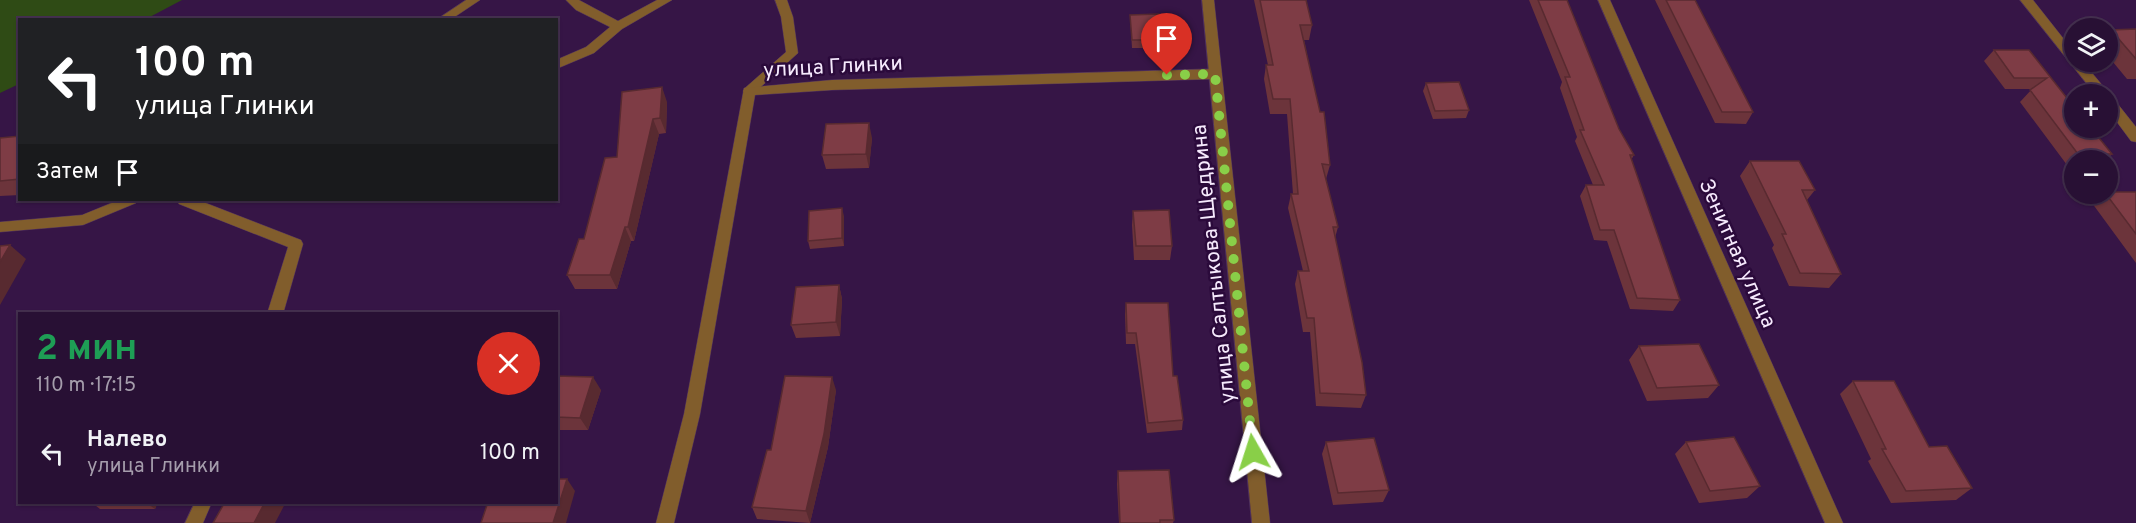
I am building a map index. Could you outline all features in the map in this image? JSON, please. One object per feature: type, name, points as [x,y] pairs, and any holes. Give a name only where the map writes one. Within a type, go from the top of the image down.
[{"type":"street","name":"улица Салтыкова-Щедрина","points":[[1208,0],[1261,523]]},
{"type":"street","name":"Зенитная улица","points":[[1604,0],[1834,523]]},
{"type":"street","points":[[2026,0],[2064,47]]},
{"type":"street","points":[[2084,72],[2094,84]]},
{"type":"street","name":"улица Глинки","points":[[665,523],[692,414],[749,91],[832,85],[1215,74]]},
{"type":"street","points":[[2118,114],[2136,137]]},
{"type":"street","points":[[187,201],[296,244],[276,312]]},
{"type":"street","points":[[194,523],[203,504]]},
{"type":"lane","points":[[444,18],[474,0]]},
{"type":"lane","points":[[572,0],[580,7],[618,26]]},
{"type":"lane","points":[[558,64],[590,50],[618,26],[666,0]]},
{"type":"lane","points":[[749,91],[792,53],[787,17],[781,0]]},
{"type":"lane","points":[[0,227],[83,220],[129,201]]},
{"type":"green space","points":[[0,0],[182,0],[148,18],[18,18],[18,84],[0,93]]},
{"type":"building","points":[[1260,0],[1306,0],[1312,25],[1300,25],[1320,112],[1324,112],[1330,165],[1322,164],[1338,227],[1333,227],[1362,362],[1366,395],[1320,393],[1314,318],[1307,318],[1298,271],[1309,271],[1291,194],[1298,194],[1290,99],[1273,99],[1266,65],[1273,65]]},
{"type":"building","points":[[1538,0],[1567,0],[1619,129],[1634,155],[1630,155],[1680,300],[1637,298],[1614,230],[1600,230],[1586,185],[1604,185],[1580,130],[1584,130],[1565,77],[1570,77]]},
{"type":"building","points":[[1666,0],[1695,0],[1753,112],[1722,112]]},
{"type":"building","points":[[1159,14],[1162,40],[1132,40],[1130,15]]},
{"type":"building","points":[[2136,29],[2136,59],[2118,38],[2118,30]]},
{"type":"building","points":[[1994,50],[2029,50],[2064,94],[2064,135],[2030,90],[2047,78],[2014,78]]},
{"type":"building","points":[[1459,82],[1469,110],[1435,111],[1426,83]]},
{"type":"building","points":[[662,87],[660,118],[653,119],[628,227],[625,227],[610,275],[567,275],[579,239],[584,239],[605,158],[617,157],[622,92]]},
{"type":"building","points":[[869,123],[866,154],[822,155],[826,124]]},
{"type":"building","points":[[18,136],[18,179],[0,181],[0,138]]},
{"type":"building","points":[[2066,138],[2099,138],[2109,150],[2075,150]]},
{"type":"building","points":[[1750,161],[1799,161],[1815,190],[1802,190],[1841,274],[1800,273],[1782,234],[1786,234]]},
{"type":"building","points":[[2118,192],[2136,192],[2136,234],[2114,204],[2118,204]]},
{"type":"building","points":[[842,208],[842,238],[808,241],[809,211]]},
{"type":"building","points":[[1169,210],[1172,246],[1136,246],[1133,211]]},
{"type":"building","points":[[10,245],[0,262],[0,246]]},
{"type":"building","points":[[839,285],[836,322],[791,325],[796,287]]},
{"type":"building","points":[[1126,303],[1168,303],[1173,376],[1177,376],[1183,420],[1148,423],[1136,333],[1127,333]]},
{"type":"building","points":[[1699,344],[1719,385],[1657,388],[1639,346]]},
{"type":"building","points":[[558,376],[593,377],[580,418],[558,417]]},
{"type":"building","points":[[785,376],[832,377],[824,434],[806,511],[752,507],[767,450],[771,450]]},
{"type":"building","points":[[1853,381],[1894,381],[1929,447],[1947,446],[1972,488],[1906,491],[1882,449],[1886,449]]},
{"type":"building","points":[[1734,437],[1760,486],[1710,491],[1686,442]]},
{"type":"building","points":[[1374,438],[1389,490],[1338,493],[1326,442]]},
{"type":"building","points":[[1169,470],[1174,520],[1160,520],[1160,523],[1120,523],[1118,471]]},
{"type":"building","points":[[558,479],[567,479],[553,523],[481,523],[487,504],[558,504]]},
{"type":"building","points":[[224,504],[264,504],[254,523],[213,523]]},
{"type":"route","points":[[1167,75],[1215,74],[1253,452]]}]
